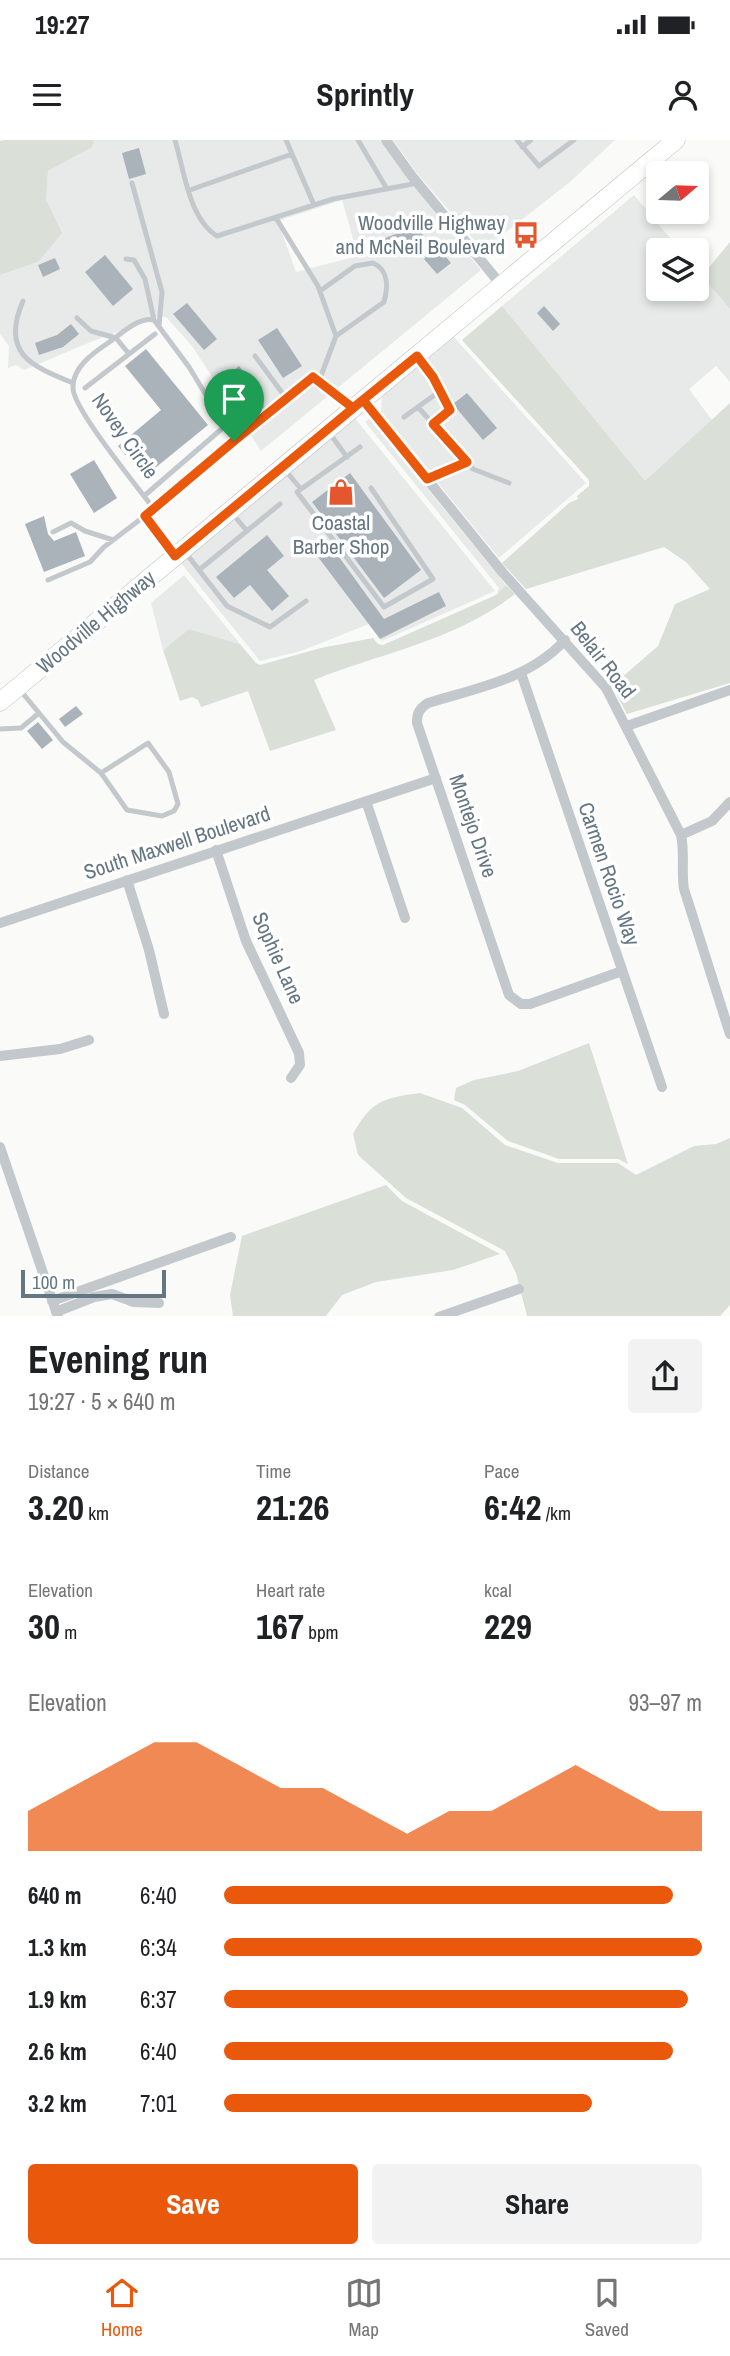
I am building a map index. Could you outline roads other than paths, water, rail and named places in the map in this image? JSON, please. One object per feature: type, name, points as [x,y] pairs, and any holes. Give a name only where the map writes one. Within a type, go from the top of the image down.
[{"type":"main road","name":"Woodville Highway","points":[[0,702],[676,140]]},
{"type":"street","points":[[386,140],[502,286]]},
{"type":"street","name":"Belair Road","points":[[358,404],[427,479],[503,573],[606,688],[681,835],[685,851],[681,874],[684,890],[730,1034]]},
{"type":"street","name":"Novey Circle","points":[[149,512],[179,553]]},
{"type":"street","name":"Montejo Drive","points":[[565,640],[551,655],[521,673],[421,708],[417,714],[417,723],[509,995],[514,1001],[530,1004],[622,971]]},
{"type":"street","name":"Carmen Rocio Way","points":[[521,673],[662,1087]]},
{"type":"street","points":[[627,726],[730,690]]},
{"type":"street","name":"South Maxwell Boulevard","points":[[0,923],[436,778]]},
{"type":"street","points":[[366,801],[405,918]]},
{"type":"street","points":[[681,835],[712,821],[730,802]]},
{"type":"street","name":"Sophie Lane","points":[[216,850],[246,941],[299,1053],[299,1070],[291,1078]]},
{"type":"street","points":[[127,880],[149,950],[164,1014]]},
{"type":"street","points":[[0,1056],[60,1049],[89,1040]]},
{"type":"street","points":[[0,1147],[55,1310]]},
{"type":"street","points":[[55,1310],[231,1237]]},
{"type":"street","points":[[445,1316],[519,1289]]},
{"type":"street","points":[[55,1310],[112,1294],[134,1302],[159,1303]]},
{"type":"lane","points":[[175,140],[204,228],[217,236],[314,205],[418,183]]},
{"type":"lane","points":[[296,140],[287,142],[314,205]]},
{"type":"lane","points":[[358,140],[387,189]]},
{"type":"lane","points":[[517,140],[539,166],[574,140]]},
{"type":"lane","points":[[522,147],[531,140]]},
{"type":"lane","points":[[190,190],[292,154]]},
{"type":"lane","points":[[131,183],[162,292],[159,327]]},
{"type":"lane","points":[[276,218],[320,291],[336,336]]},
{"type":"lane","points":[[126,259],[134,260],[145,279],[154,320],[189,367],[234,441]]},
{"type":"lane","points":[[319,381],[336,336],[384,302],[387,282],[383,271],[373,262],[361,264],[320,291]]},
{"type":"lane","points":[[23,301],[13,315],[10,325],[16,355],[24,363],[73,383]]},
{"type":"lane","points":[[77,318],[91,331],[116,338],[129,354]]},
{"type":"lane","name":"Novey Circle","points":[[149,512],[144,496],[78,403],[73,392],[73,383],[75,375],[89,358],[140,321],[154,320]]},
{"type":"lane","points":[[85,388],[155,334]]},
{"type":"lane","points":[[255,356],[286,398]]},
{"type":"lane","points":[[417,356],[450,410],[433,424]]},
{"type":"lane","points":[[48,580],[80,568],[313,377],[358,404]]},
{"type":"lane","points":[[404,417],[440,391]]},
{"type":"lane","points":[[254,398],[267,413]]},
{"type":"lane","points":[[418,407],[473,469],[509,483]]},
{"type":"lane","points":[[144,496],[225,426]]},
{"type":"lane","points":[[327,430],[347,457]]},
{"type":"lane","points":[[201,447],[211,460]]},
{"type":"lane","points":[[360,447],[297,492],[384,607],[433,579],[370,488]]},
{"type":"lane","points":[[427,479],[467,462]]},
{"type":"lane","points":[[283,467],[301,489]]},
{"type":"lane","points":[[199,570],[280,504]]},
{"type":"lane","points":[[230,511],[247,531]]},
{"type":"lane","points":[[53,532],[71,523],[85,531],[113,540]]},
{"type":"lane","points":[[179,553],[199,570],[227,606],[270,628],[306,601]]},
{"type":"lane","points":[[18,687],[76,755],[101,773],[127,810],[162,816],[174,811],[178,804],[169,772],[148,743],[101,773]]},
{"type":"lane","points":[[0,729],[21,728],[39,713]]},
{"type":"place","name":"Woodville Highway and McNeil Boulevard","points":[[526,235]]},
{"type":"place","name":"Coastal Barber Shop","points":[[341,492]]}]
